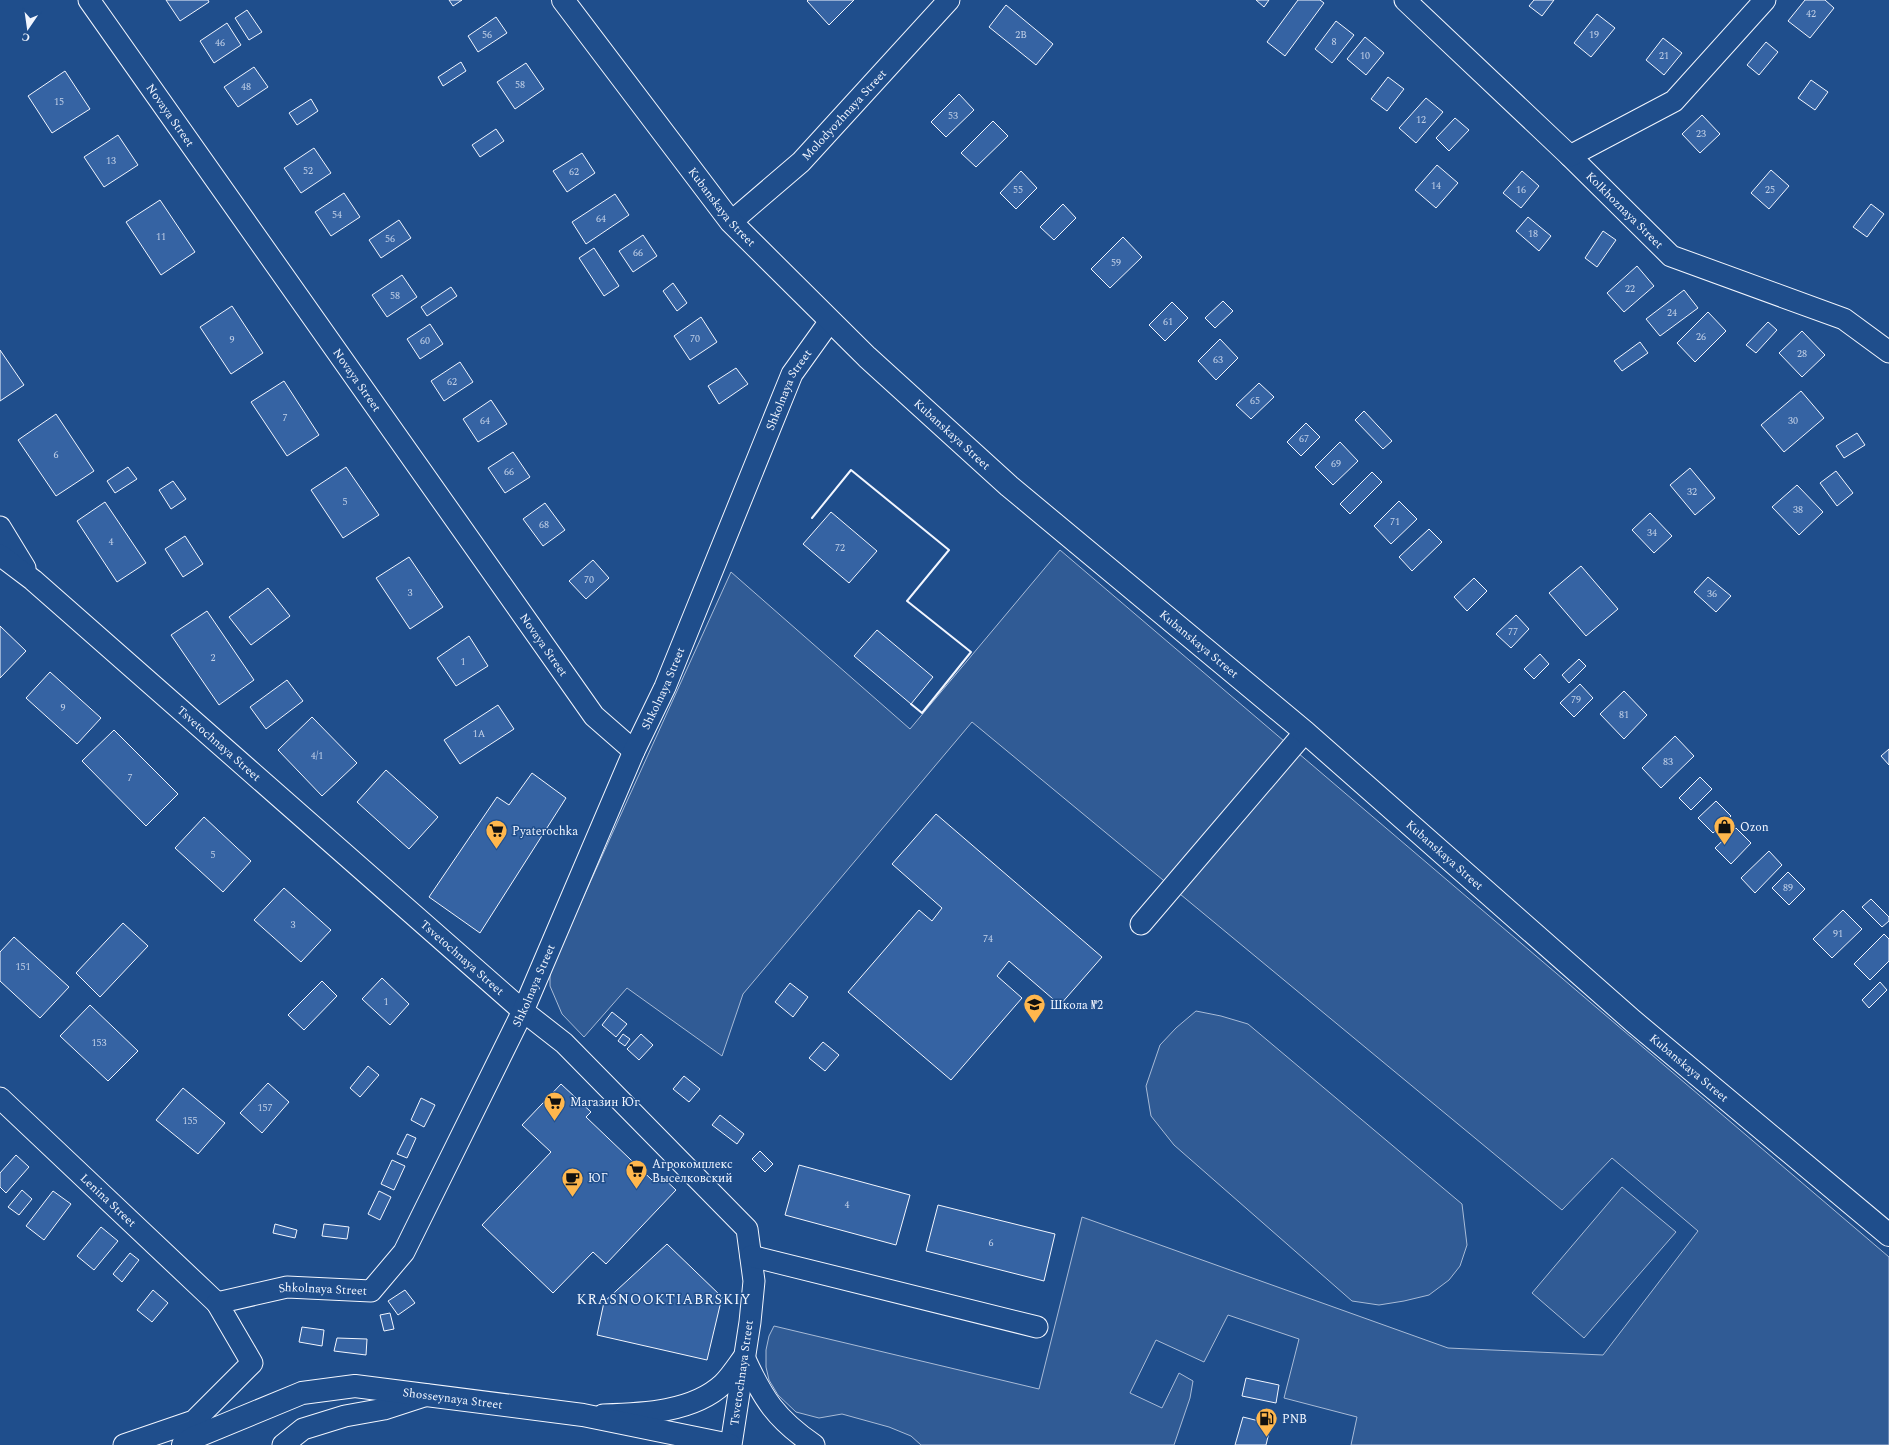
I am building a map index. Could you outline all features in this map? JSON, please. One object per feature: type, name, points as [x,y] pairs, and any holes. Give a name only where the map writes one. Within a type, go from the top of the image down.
[{"type":"main road","name":"Kubanskaya Street","points":[[563,0],[732,222],[867,357],[1009,486],[1305,732],[1633,1021],[1889,1236]]},
{"type":"main road","name":"Shosseynaya Street","points":[[183,1445],[194,1438],[302,1393],[355,1386],[583,1415],[730,1445]]},
{"type":"street","name":"Novaya Street","points":[[89,0],[594,716],[634,751]]},
{"type":"street","name":"Molodyozhnaya Street","points":[[732,222],[801,162],[949,0]]},
{"type":"street","name":"Kolkhoznaya Street","points":[[1405,0],[1570,156],[1671,256],[1844,319],[1889,352]]},
{"type":"street","points":[[1570,156],[1674,101],[1766,0]]},
{"type":"street","name":"Shkolnaya Street","points":[[217,1303],[287,1287],[370,1291],[404,1252],[523,1011],[634,751],[665,687],[792,374],[830,321]]},
{"type":"street","points":[[0,527],[33,580]]},
{"type":"street","name":"Tsvetochnaya Street","points":[[0,555],[33,580],[523,1011],[564,1043],[747,1229],[754,1281],[730,1445]]},
{"type":"street","points":[[1141,924],[1305,732]]},
{"type":"street","name":"Lenina Street","points":[[0,1098],[217,1303]]},
{"type":"street","points":[[751,1256],[1037,1327]]},
{"type":"street","points":[[124,1445],[194,1421],[252,1363],[217,1303]]},
{"type":"street","points":[[583,1415],[640,1414],[673,1408],[702,1399],[724,1384],[744,1357],[757,1385],[773,1409],[792,1430],[814,1445]]},
{"type":"street","points":[[283,1445],[304,1429],[345,1416],[384,1409],[427,1395]]},
{"type":"shaded area","points":[[1060,550],[1889,1257],[1889,1445],[1351,1445],[1357,1417],[1284,1398],[1299,1339],[1228,1315],[1204,1362],[1156,1340],[1130,1393],[1162,1408],[1179,1373],[1193,1381],[1190,1398],[1174,1445],[921,1445],[911,1436],[889,1427],[842,1414],[819,1418],[796,1412],[778,1395],[769,1380],[766,1367],[766,1350],[769,1336],[774,1326],[1039,1389],[1082,1217],[1448,1348],[1603,1355],[1698,1231],[1612,1158],[1562,1210],[972,722],[743,994],[722,1056],[627,988],[584,1037],[562,1014],[550,986],[550,967],[583,898],[731,572],[910,729]]},
{"type":"shaded area","points":[[1196,1011],[1221,1016],[1248,1024],[1462,1204],[1467,1245],[1460,1266],[1449,1280],[1429,1295],[1404,1301],[1379,1305],[1352,1301],[1174,1145],[1151,1116],[1146,1086],[1160,1045],[1176,1028]]},
{"type":"shaded area","points":[[1622,1187],[1676,1232],[1584,1338],[1532,1293]]},
{"type":"building","points":[[166,0],[208,0],[209,2],[180,21]]},
{"type":"building","points":[[449,0],[462,0],[453,6]]},
{"type":"building","points":[[854,0],[829,25],[807,1]]},
{"type":"building","points":[[1256,0],[1269,0],[1264,7]]},
{"type":"building","points":[[1298,0],[1320,0],[1324,3],[1285,56],[1267,42]]},
{"type":"building","points":[[1534,0],[1554,0],[1542,16],[1529,6]]},
{"type":"building","points":[[1805,0],[1825,0],[1834,8],[1810,38],[1788,21]]},
{"type":"building","points":[[1006,5],[1053,44],[1036,65],[989,27]]},
{"type":"building","points":[[247,10],[262,32],[249,40],[235,18]]},
{"type":"building","points":[[1597,14],[1615,28],[1591,57],[1574,43]]},
{"type":"building","points":[[496,17],[507,33],[478,52],[468,36]]},
{"type":"building","points":[[1336,21],[1354,35],[1332,63],[1315,49]]},
{"type":"building","points":[[227,23],[241,45],[214,63],[200,41]]},
{"type":"building","points":[[1365,37],[1384,53],[1366,75],[1347,59]]},
{"type":"building","points":[[1663,38],[1682,53],[1664,75],[1646,60]]},
{"type":"building","points":[[1766,42],[1778,52],[1759,75],[1747,65]]},
{"type":"building","points":[[461,62],[466,71],[443,86],[438,77]]},
{"type":"building","points":[[526,63],[544,89],[515,109],[497,82]]},
{"type":"building","points":[[254,67],[268,87],[238,107],[224,87]]},
{"type":"building","points":[[65,71],[90,109],[52,133],[28,96]]},
{"type":"building","points":[[1388,77],[1404,89],[1387,111],[1371,99]]},
{"type":"building","points":[[1811,80],[1828,92],[1815,110],[1798,98]]},
{"type":"building","points":[[959,94],[974,110],[946,137],[931,122]]},
{"type":"building","points":[[1426,98],[1443,112],[1416,143],[1399,128]]},
{"type":"building","points":[[311,99],[318,111],[297,125],[289,113]]},
{"type":"building","points":[[1702,115],[1720,134],[1700,153],[1682,134]]},
{"type":"building","points":[[1455,118],[1469,130],[1449,151],[1436,138]]},
{"type":"building","points":[[993,121],[1008,136],[976,167],[961,153]]},
{"type":"building","points":[[496,129],[504,141],[480,157],[472,145]]},
{"type":"building","points":[[118,135],[138,165],[104,187],[84,157]]},
{"type":"building","points":[[314,148],[331,173],[301,193],[284,168]]},
{"type":"building","points":[[582,153],[595,173],[567,192],[553,171]]},
{"type":"building","points":[[1437,165],[1458,183],[1436,208],[1415,190]]},
{"type":"building","points":[[1771,170],[1789,186],[1769,209],[1751,193]]},
{"type":"building","points":[[1021,171],[1037,188],[1016,209],[1000,193]]},
{"type":"building","points":[[1522,171],[1539,186],[1521,208],[1503,193]]},
{"type":"building","points":[[344,193],[360,217],[331,236],[315,212]]},
{"type":"building","points":[[615,194],[629,215],[586,244],[572,222]]},
{"type":"building","points":[[160,200],[195,252],[161,275],[126,222]]},
{"type":"building","points":[[1063,204],[1076,218],[1054,240],[1040,227]]},
{"type":"building","points":[[1871,204],[1884,214],[1867,237],[1853,227]]},
{"type":"building","points":[[1528,217],[1551,236],[1539,251],[1516,231]]},
{"type":"building","points":[[399,220],[411,238],[381,258],[369,240]]},
{"type":"building","points":[[1603,231],[1616,240],[1597,267],[1585,258]]},
{"type":"building","points":[[643,235],[657,256],[633,272],[619,251]]},
{"type":"building","points":[[1123,237],[1142,257],[1110,288],[1091,269]]},
{"type":"building","points":[[594,248],[619,286],[604,296],[579,258]]},
{"type":"building","points":[[1637,266],[1654,286],[1624,312],[1607,293]]},
{"type":"building","points":[[402,275],[417,297],[387,317],[372,295]]},
{"type":"building","points":[[673,283],[687,303],[677,311],[663,291]]},
{"type":"building","points":[[451,287],[457,296],[427,316],[421,307]]},
{"type":"building","points":[[1684,290],[1698,308],[1660,336],[1646,319]]},
{"type":"building","points":[[1223,301],[1233,311],[1215,328],[1205,318]]},
{"type":"building","points":[[1172,302],[1188,318],[1165,341],[1149,325]]},
{"type":"building","points":[[232,306],[263,353],[231,374],[200,327]]},
{"type":"building","points":[[1708,312],[1726,331],[1695,362],[1677,343]]},
{"type":"building","points":[[701,317],[717,342],[690,360],[674,336]]},
{"type":"building","points":[[1768,322],[1777,330],[1756,353],[1746,345]]},
{"type":"building","points":[[430,324],[443,344],[420,359],[407,339]]},
{"type":"building","points":[[1802,331],[1825,355],[1802,377],[1779,353]]},
{"type":"building","points":[[1220,339],[1238,358],[1216,380],[1198,361]]},
{"type":"building","points":[[1640,342],[1648,353],[1622,371],[1614,361]]},
{"type":"building","points":[[0,350],[24,385],[0,401]]},
{"type":"building","points":[[460,362],[473,382],[444,401],[431,381]]},
{"type":"building","points":[[736,368],[748,384],[719,404],[708,386]]},
{"type":"building","points":[[284,381],[319,435],[287,456],[251,402]]},
{"type":"building","points":[[1259,383],[1274,397],[1251,419],[1236,405]]},
{"type":"building","points":[[1801,391],[1824,418],[1784,452],[1761,425]]},
{"type":"building","points":[[491,400],[507,424],[478,442],[463,419]]},
{"type":"building","points":[[1364,411],[1392,441],[1383,449],[1355,420]]},
{"type":"building","points":[[56,414],[94,471],[56,496],[18,440]]},
{"type":"building","points":[[1306,423],[1320,437],[1301,456],[1287,442]]},
{"type":"building","points":[[1857,433],[1865,445],[1844,458],[1836,446]]},
{"type":"building","points":[[1340,442],[1358,461],[1333,485],[1315,467]]},
{"type":"building","points":[[513,452],[530,477],[505,493],[488,468]]},
{"type":"building","points":[[128,467],[137,479],[115,493],[107,481]]},
{"type":"building","points":[[346,467],[379,515],[343,538],[311,490]]},
{"type":"building","points":[[1690,468],[1715,498],[1695,515],[1670,485]]},
{"type":"building","points":[[1836,471],[1853,493],[1837,506],[1820,483]]},
{"type":"building","points":[[1372,472],[1382,482],[1350,514],[1340,504]]},
{"type":"building","points":[[173,481],[186,499],[171,509],[159,490]]},
{"type":"building","points":[[1797,485],[1823,512],[1799,535],[1772,507]]},
{"type":"building","points":[[1399,501],[1417,519],[1391,544],[1374,526]]},
{"type":"building","points":[[105,502],[146,563],[117,582],[77,521]]},
{"type":"building","points":[[545,503],[565,530],[543,546],[523,519]]},
{"type":"building","points":[[831,512],[877,551],[849,583],[803,544]]},
{"type":"building","points":[[1650,513],[1672,536],[1654,553],[1632,530]]},
{"type":"building","points":[[1429,529],[1442,542],[1412,571],[1399,557]]},
{"type":"building","points":[[185,536],[203,564],[183,577],[165,549]]},
{"type":"building","points":[[409,557],[443,607],[410,629],[376,578]]},
{"type":"building","points":[[593,560],[609,578],[586,599],[569,581]]},
{"type":"building","points":[[1581,566],[1618,609],[1586,636],[1549,593]]},
{"type":"building","points":[[1708,577],[1731,596],[1716,612],[1694,592]]},
{"type":"building","points":[[1474,578],[1487,591],[1467,611],[1454,597]]},
{"type":"building","points":[[268,588],[290,616],[251,645],[229,617]]},
{"type":"building","points":[[207,611],[254,680],[219,705],[171,635]]},
{"type":"building","points":[[1516,615],[1529,629],[1511,648],[1496,634]]},
{"type":"building","points":[[0,626],[26,651],[0,678]]},
{"type":"building","points":[[877,630],[933,677],[911,704],[854,656]]},
{"type":"building","points":[[469,636],[488,666],[456,686],[437,658]]},
{"type":"building","points":[[1540,654],[1549,664],[1534,679],[1524,669]]},
{"type":"building","points":[[1579,659],[1586,666],[1569,683],[1562,675]]},
{"type":"building","points":[[50,672],[101,718],[77,744],[26,698]]},
{"type":"building","points":[[287,680],[303,701],[266,729],[250,707]]},
{"type":"building","points":[[1580,684],[1593,698],[1574,717],[1560,703]]},
{"type":"building","points":[[1624,691],[1647,715],[1624,739],[1600,714]]},
{"type":"building","points":[[498,705],[514,729],[460,764],[444,740]]},
{"type":"building","points":[[312,717],[357,763],[322,796],[278,750]]},
{"type":"building","points":[[114,730],[178,794],[146,826],[82,761]]},
{"type":"building","points":[[1675,736],[1694,756],[1661,788],[1642,768]]},
{"type":"building","points":[[1889,749],[1889,765],[1881,756]]},
{"type":"building","points":[[386,770],[438,817],[409,849],[357,802]]},
{"type":"building","name":"Pyaterochka","points":[[532,773],[566,798],[480,933],[429,897],[497,797],[509,805]]},
{"type":"building","points":[[1700,777],[1712,789],[1691,810],[1679,798]]},
{"type":"building","points":[[1716,801],[1731,816],[1713,833],[1698,818]]},
{"type":"building","points":[[936,814],[1102,957],[1060,1005],[1009,961],[997,976],[1022,998],[951,1080],[848,992],[919,910],[932,921],[942,908],[892,864]]},
{"type":"building","points":[[204,817],[251,861],[223,892],[175,848]]},
{"type":"building","points":[[1736,828],[1751,843],[1731,864],[1715,848]]},
{"type":"building","points":[[1769,851],[1782,865],[1755,893],[1741,878]]},
{"type":"building","points":[[1788,872],[1805,889],[1789,905],[1772,888]]},
{"type":"building","points":[[284,888],[331,930],[301,962],[254,920]]},
{"type":"building","points":[[1871,899],[1889,917],[1889,921],[1882,927],[1862,907]]},
{"type":"building","points":[[1843,910],[1862,929],[1832,958],[1813,939]]},
{"type":"building","points":[[123,923],[148,946],[100,997],[76,973]]},
{"type":"building","points":[[1884,934],[1889,939],[1889,961],[1870,980],[1854,964]]},
{"type":"building","points":[[14,937],[69,987],[40,1018],[0,981],[0,952]]},
{"type":"building","points":[[382,978],[409,1004],[390,1025],[362,999]]},
{"type":"building","points":[[322,981],[337,996],[304,1030],[288,1015]]},
{"type":"building","points":[[1880,982],[1887,990],[1869,1008],[1862,1000]]},
{"type":"building","points":[[790,983],[808,997],[793,1017],[775,1002]]},
{"type":"building","points":[[90,1005],[138,1051],[108,1081],[60,1036]]},
{"type":"building","points":[[612,1012],[627,1024],[616,1037],[602,1025]]},
{"type":"building","points":[[623,1034],[630,1039],[625,1046],[618,1041]]},
{"type":"building","points":[[641,1034],[653,1045],[639,1060],[627,1049]]},
{"type":"building","points":[[823,1042],[839,1055],[825,1071],[809,1058]]},
{"type":"building","points":[[368,1066],[379,1075],[360,1097],[350,1088]]},
{"type":"building","points":[[684,1076],[700,1089],[689,1102],[673,1089]]},
{"type":"building","points":[[268,1083],[289,1102],[262,1133],[240,1113]]},
{"type":"building","points":[[561,1084],[591,1112],[586,1117],[652,1180],[659,1174],[676,1190],[606,1264],[593,1252],[553,1293],[482,1225],[551,1152],[522,1125]]},
{"type":"building","points":[[183,1088],[225,1123],[198,1154],[156,1120]]},
{"type":"building","points":[[421,1098],[435,1105],[424,1127],[411,1120]]},
{"type":"building","points":[[720,1115],[744,1134],[737,1144],[712,1125]]},
{"type":"building","points":[[407,1134],[416,1138],[407,1158],[397,1154]]},
{"type":"building","points":[[760,1151],[773,1164],[765,1172],[752,1159]]},
{"type":"building","points":[[16,1155],[29,1167],[6,1193],[0,1187],[0,1173]]},
{"type":"building","points":[[392,1160],[405,1166],[394,1190],[381,1184]]},
{"type":"building","points":[[799,1165],[910,1195],[896,1245],[785,1215]]},
{"type":"building","points":[[22,1190],[32,1199],[19,1215],[8,1207]]},
{"type":"building","points":[[53,1191],[71,1204],[44,1240],[26,1226]]},
{"type":"building","points":[[379,1191],[391,1197],[380,1220],[368,1214]]},
{"type":"building","points":[[938,1205],[1055,1234],[1044,1281],[926,1251]]},
{"type":"building","points":[[275,1224],[297,1230],[295,1238],[273,1233]]},
{"type":"building","points":[[324,1224],[349,1227],[347,1239],[322,1236]]},
{"type":"building","points":[[101,1227],[118,1241],[94,1270],[77,1256]]},
{"type":"building","points":[[667,1244],[722,1297],[707,1360],[597,1335],[604,1302]]},
{"type":"building","points":[[130,1253],[139,1260],[122,1282],[113,1274]]},
{"type":"building","points":[[153,1290],[168,1303],[152,1322],[137,1310]]},
{"type":"building","points":[[405,1290],[415,1303],[398,1315],[388,1301]]},
{"type":"building","points":[[390,1313],[394,1329],[384,1331],[380,1315]]},
{"type":"building","points":[[302,1327],[324,1330],[322,1346],[299,1342]]},
{"type":"building","points":[[337,1338],[367,1339],[366,1355],[334,1351]]},
{"type":"building","points":[[1246,1378],[1279,1385],[1276,1403],[1242,1396]]},
{"type":"building","points":[[1243,1417],[1271,1424],[1266,1445],[1235,1445]]},
{"type":"wall","points":[[812,518],[851,470],[949,550],[907,601],[971,652],[922,713],[911,704]]},
{"type":"place","name":"Ozon","points":[[1724,846]]},
{"type":"place","name":"Pyaterochka","points":[[496,850]]},
{"type":"place","name":"Школа №2","points":[[1035,1024]]},
{"type":"place","name":"Магазин Юг","points":[[554,1122]]},
{"type":"place","name":"Агрокомплекс Выселковский","points":[[637,1190]]},
{"type":"place","name":"ЮГ","points":[[572,1198]]},
{"type":"place","name":"PNB","points":[[1266,1438]]},
{"type":"district","name":"KRASNOOKTIABRSKIY","points":[[664,1299]]}]
